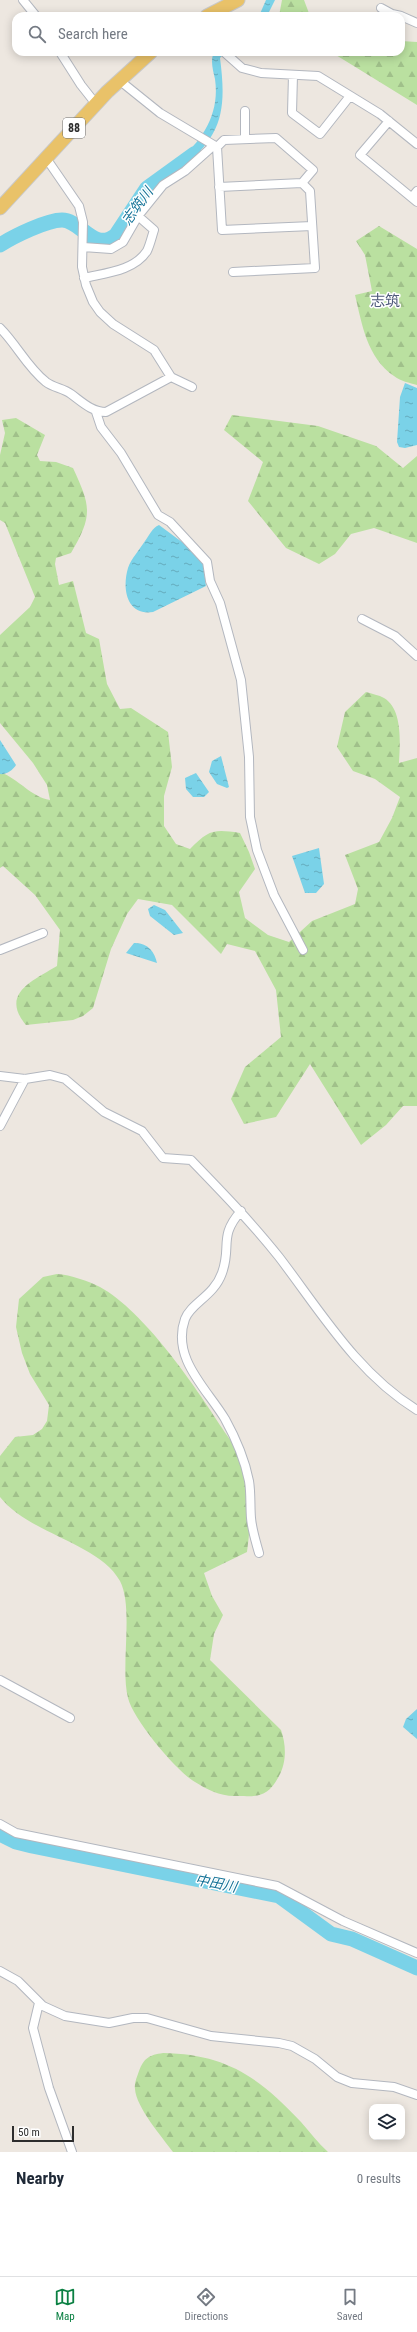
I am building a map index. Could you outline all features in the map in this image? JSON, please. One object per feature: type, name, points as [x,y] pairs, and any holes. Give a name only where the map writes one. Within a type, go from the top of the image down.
[{"type":"main road","points":[[215,12],[238,0]]},
{"type":"main road","name":"88","points":[[0,208],[119,80],[146,56]]},
{"type":"street","points":[[23,0],[33,12]]},
{"type":"street","points":[[381,8],[388,12]]},
{"type":"street","points":[[405,18],[417,23]]},
{"type":"street","points":[[62,56],[81,86],[96,104]]},
{"type":"street","points":[[228,56],[242,68],[261,73],[318,76],[389,121],[417,144]]},
{"type":"street","points":[[293,75],[292,113],[320,134],[350,96]]},
{"type":"street","points":[[119,80],[160,113],[213,146]]},
{"type":"street","points":[[245,111],[246,139]]},
{"type":"street","points":[[389,121],[360,155],[415,197]]},
{"type":"street","points":[[83,243],[111,249],[123,242],[138,216],[163,185],[186,171],[213,146],[224,140],[276,138],[313,170],[302,183]]},
{"type":"street","points":[[213,146],[219,187],[222,230],[312,226]]},
{"type":"street","points":[[46,158],[80,206],[83,222],[84,278],[93,302],[100,312],[124,333],[154,350],[171,378],[192,387]]},
{"type":"street","points":[[219,187],[302,183],[310,190],[315,268],[233,272]]},
{"type":"street","points":[[84,278],[120,270],[137,260],[147,251],[154,230],[138,216]]},
{"type":"street","points":[[0,328],[14,343],[28,364],[45,381],[50,385],[64,389],[96,412],[106,412],[171,378]]},
{"type":"street","points":[[96,412],[101,427],[121,453],[158,515],[170,522],[207,562],[210,581],[220,603],[242,680],[249,757],[250,818],[257,850],[274,895],[304,950]]},
{"type":"street","points":[[362,619],[395,636],[417,656]]},
{"type":"street","points":[[0,950],[43,933]]},
{"type":"street","points":[[0,1076],[25,1079],[42,1075],[65,1079],[104,1112],[142,1131],[163,1158],[191,1160],[241,1211],[279,1258],[330,1328],[373,1376],[394,1396],[417,1410]]},
{"type":"street","points":[[0,1126],[25,1079]]},
{"type":"street","points":[[241,1211],[226,1232],[224,1267],[219,1282],[185,1319],[182,1341],[185,1357],[195,1376],[216,1405],[238,1448],[249,1481],[251,1519],[259,1553]]},
{"type":"street","points":[[0,1680],[70,1718]]},
{"type":"street","points":[[0,1824],[16,1833],[277,1886],[343,1921],[417,1953]]},
{"type":"street","points":[[0,1971],[18,1981],[39,2003],[75,2019],[109,2022],[133,2018],[148,2018],[211,2036],[279,2043],[292,2046],[315,2059],[337,2077],[352,2082],[394,2087],[417,2095]]},
{"type":"street","points":[[39,2003],[33,2028],[49,2088],[72,2152]]},
{"type":"green space","points":[[282,0],[304,0],[308,12],[280,12]]},
{"type":"green space","points":[[405,41],[417,42],[417,105],[337,56],[405,56]]},
{"type":"green space","points":[[379,226],[417,249],[417,385],[396,378],[385,369],[378,360],[367,340],[360,317],[355,295],[372,291],[365,255],[356,241]]},
{"type":"green space","points":[[232,415],[318,426],[376,446],[403,468],[417,456],[417,543],[374,528],[351,534],[335,554],[319,564],[286,548],[248,501],[263,462],[224,430]]},
{"type":"green space","points":[[16,418],[45,435],[37,455],[40,461],[56,462],[73,468],[83,492],[87,511],[86,520],[71,553],[56,558],[55,564],[59,585],[73,581],[86,633],[99,639],[107,684],[120,709],[131,708],[168,732],[172,767],[164,796],[164,826],[176,844],[190,849],[202,838],[212,832],[223,831],[240,833],[255,869],[239,892],[245,918],[268,935],[289,942],[312,921],[355,904],[358,889],[345,855],[379,842],[392,818],[400,797],[375,779],[353,771],[337,747],[345,712],[366,692],[384,698],[390,703],[394,710],[400,737],[399,763],[417,758],[417,1106],[403,1106],[386,1125],[361,1145],[310,1064],[276,1117],[244,1124],[231,1099],[245,1067],[281,1037],[276,990],[255,951],[227,944],[221,954],[172,905],[138,899],[127,914],[111,949],[93,1008],[83,1016],[73,1020],[26,1025],[19,1014],[16,1005],[22,990],[29,983],[57,966],[60,930],[35,895],[3,866],[0,868],[0,772],[7,775],[31,792],[50,800],[47,785],[33,763],[0,723],[0,635],[30,607],[35,597],[5,523],[0,520],[0,455],[5,433],[2,420]]},
{"type":"green space","points":[[57,1274],[79,1279],[100,1287],[117,1298],[134,1313],[151,1331],[183,1371],[240,1455],[244,1465],[250,1497],[247,1552],[204,1573],[212,1596],[223,1615],[214,1634],[210,1660],[281,1730],[283,1735],[285,1753],[282,1771],[270,1789],[261,1795],[229,1796],[213,1792],[199,1785],[187,1776],[156,1744],[138,1718],[128,1698],[125,1670],[127,1622],[126,1606],[120,1581],[110,1568],[96,1557],[28,1520],[13,1510],[0,1497],[0,1456],[15,1437],[33,1435],[42,1429],[47,1421],[49,1405],[30,1374],[22,1353],[16,1327],[19,1299],[43,1277]]},
{"type":"green space","points":[[163,2053],[185,2054],[205,2058],[223,2063],[240,2071],[271,2092],[286,2106],[328,2152],[173,2152],[145,2113],[136,2096],[135,2089],[137,2078],[145,2060],[151,2056]]},
{"type":"water","points":[[266,0],[275,0],[269,12],[261,12]]},
{"type":"water","points":[[213,56],[222,56],[220,58],[223,93],[218,122],[204,146],[193,158],[178,170],[177,161],[195,145],[208,125],[212,115],[216,91],[212,62]]},
{"type":"water","points":[[405,383],[417,388],[417,445],[405,448],[399,447],[397,442],[400,397]]},
{"type":"water","points":[[159,525],[186,545],[203,563],[206,586],[153,612],[144,612],[137,610],[128,599],[126,592],[126,576],[133,558],[153,530]]},
{"type":"water","points":[[0,740],[16,765],[5,774],[0,774]]},
{"type":"water","points":[[221,756],[229,787],[227,788],[217,784],[209,772],[212,761]]},
{"type":"water","points":[[196,773],[209,792],[204,797],[193,797],[186,789],[185,778]]},
{"type":"water","points":[[319,848],[324,884],[316,893],[305,893],[292,856]]},
{"type":"water","points":[[154,905],[165,910],[183,933],[174,935],[150,916],[148,909]]},
{"type":"water","points":[[134,943],[143,944],[150,948],[157,963],[126,953]]},
{"type":"water","points":[[417,1709],[417,1739],[403,1727],[406,1719]]},
{"type":"waterway","name":"志筑川","points":[[0,245],[13,237],[39,226],[62,220],[69,221],[94,238],[108,240],[116,235],[147,188],[194,154]]},
{"type":"waterway","name":"中田川","points":[[0,1834],[16,1842],[32,1846],[279,1896],[331,1934],[352,1939],[417,1968]]},
{"type":"district","name":"志筑","points":[[385,301]]}]
